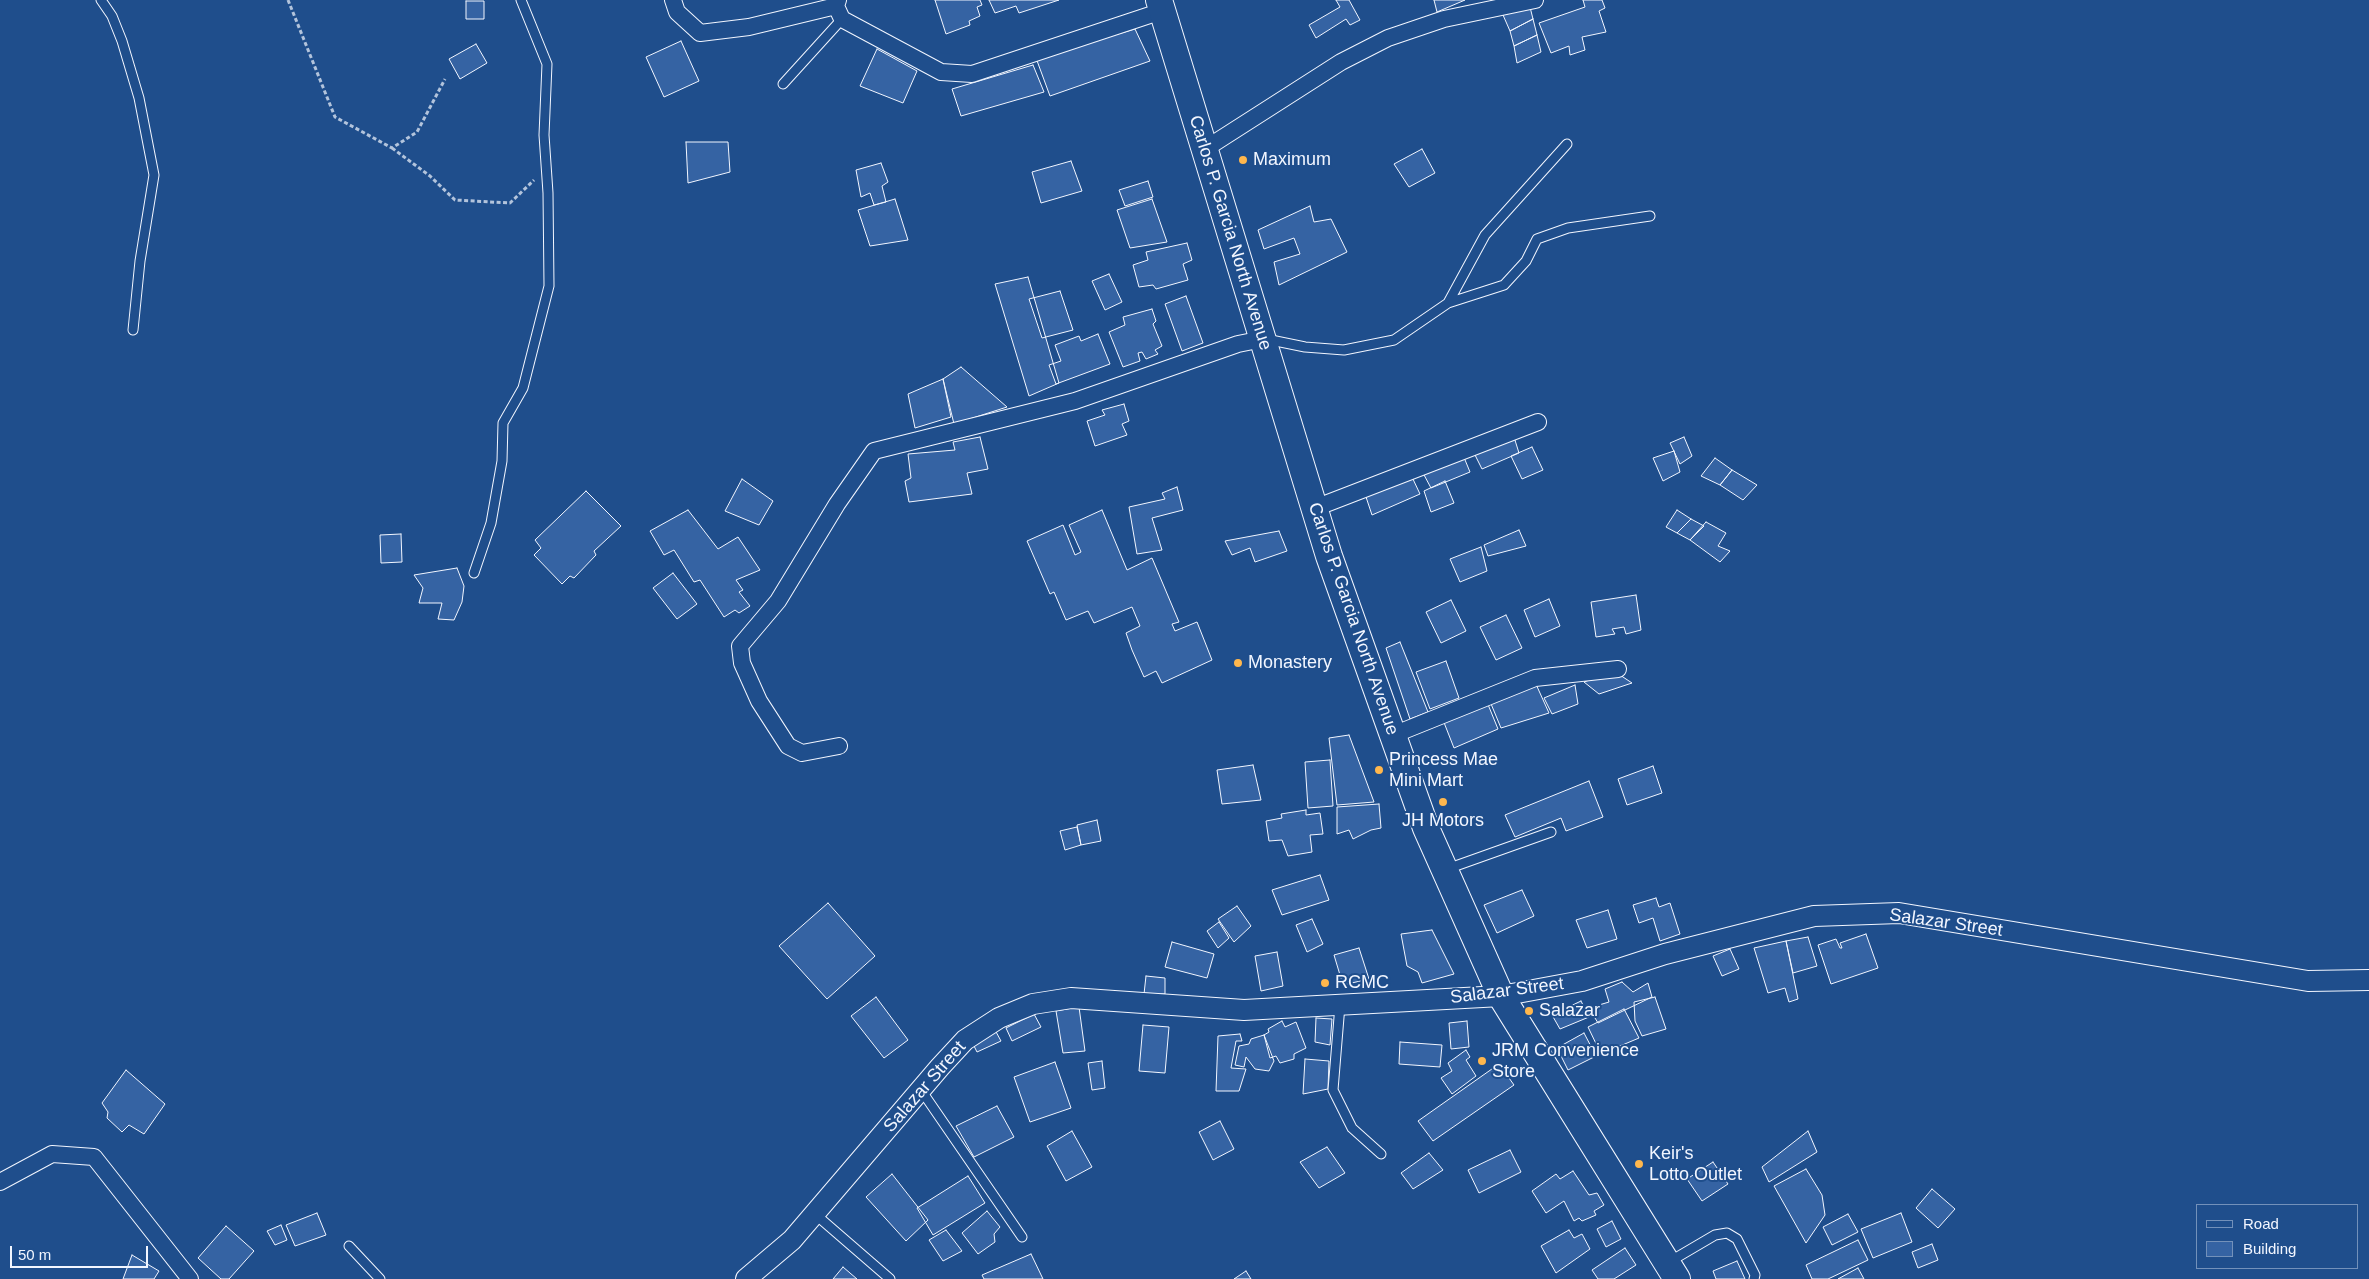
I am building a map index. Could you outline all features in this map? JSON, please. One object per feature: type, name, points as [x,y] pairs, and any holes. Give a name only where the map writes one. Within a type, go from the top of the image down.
[{"type":"main road","name":"Carlos P. Garcia North Avenue","points":[[1160,6],[1314,508],[1426,828],[1501,996],[1672,1271]]},
{"type":"street","points":[[673,0],[677,12],[700,33],[749,27],[838,8],[940,72],[972,74],[1160,6]]},
{"type":"street","points":[[1205,149],[1341,62],[1388,38],[1444,18],[1535,0]]},
{"type":"street","points":[[839,746],[802,753],[788,746],[759,701],[742,663],[740,646],[778,601],[837,504],[874,451],[1075,401],[1238,344],[1263,339]]},
{"type":"street","points":[[1314,508],[1538,422]]},
{"type":"street","points":[[1392,735],[1535,678],[1618,669]]},
{"type":"street","name":"Salazar Street","points":[[746,1279],[792,1240],[965,1040],[999,1018],[1033,1004],[1071,998],[1244,1010],[1501,996],[1582,981],[1665,954],[1814,916],[1900,912],[2308,980],[2369,980]]},
{"type":"street","points":[[0,1182],[52,1154],[94,1157],[190,1279]]},
{"type":"lane","points":[[101,0],[112,16],[139,98],[154,175],[140,261],[133,330]]},
{"type":"lane","points":[[474,573],[491,523],[502,461],[503,423],[523,388],[549,286],[548,193],[545,169],[547,64],[521,0]]},
{"type":"lane","points":[[783,84],[838,8]]},
{"type":"lane","points":[[1448,303],[1485,234],[1567,144]]},
{"type":"lane","points":[[1263,339],[1305,347],[1344,350],[1394,340],[1448,303],[1504,285],[1526,261],[1537,239],[1568,228],[1650,216]]},
{"type":"lane","points":[[1444,870],[1551,832]]},
{"type":"lane","points":[[1340,1005],[1333,1090],[1352,1128],[1381,1154]]},
{"type":"lane","points":[[921,1090],[1022,1237]]},
{"type":"lane","points":[[815,1214],[890,1279]]},
{"type":"lane","points":[[1672,1271],[1715,1235],[1727,1233],[1737,1240],[1755,1275],[1754,1279]]},
{"type":"lane","points":[[349,1246],[380,1279]]},
{"type":"path","points":[[288,0],[335,117],[392,148],[430,176],[455,200],[510,203],[545,169]]},
{"type":"path","points":[[392,148],[417,132],[445,79]]},
{"type":"building","points":[[935,0],[980,0],[982,5],[977,7],[980,16],[969,21],[970,25],[946,34]]},
{"type":"building","points":[[989,0],[1059,0],[1019,13],[1016,6],[995,13]]},
{"type":"building","points":[[1336,0],[1349,0],[1360,20],[1350,25],[1346,19],[1316,38],[1309,25],[1340,7]]},
{"type":"building","points":[[1434,0],[1465,0],[1437,12]]},
{"type":"building","points":[[1583,0],[1602,0],[1605,8],[1599,11],[1606,32],[1582,37],[1585,50],[1570,55],[1569,46],[1551,53],[1539,23],[1585,7]]},
{"type":"building","points":[[466,1],[484,1],[484,19],[466,19]]},
{"type":"building","points":[[1530,7],[1533,19],[1510,31],[1503,15]]},
{"type":"building","points":[[1533,19],[1537,35],[1514,46],[1510,31]]},
{"type":"building","points":[[1135,29],[1150,61],[1050,96],[1036,58]]},
{"type":"building","points":[[1537,35],[1541,52],[1517,63],[1514,46]]},
{"type":"building","points":[[681,41],[699,81],[664,97],[646,57]]},
{"type":"building","points":[[476,44],[487,63],[460,79],[449,59]]},
{"type":"building","points":[[877,49],[917,71],[903,103],[860,86]]},
{"type":"building","points":[[1033,65],[1044,92],[961,116],[952,89]]},
{"type":"building","points":[[686,142],[728,142],[730,172],[688,183]]},
{"type":"building","points":[[1422,149],[1435,173],[1409,187],[1394,164]]},
{"type":"building","points":[[1071,161],[1082,191],[1041,203],[1032,172]]},
{"type":"building","points":[[881,163],[888,182],[882,186],[886,202],[874,205],[870,193],[861,197],[856,170]]},
{"type":"building","points":[[1148,181],[1153,197],[1125,206],[1119,190]]},
{"type":"building","points":[[895,199],[908,240],[870,246],[858,210]]},
{"type":"building","points":[[1152,199],[1167,242],[1130,248],[1117,210]]},
{"type":"building","points":[[1310,206],[1314,222],[1331,219],[1347,252],[1279,285],[1274,262],[1300,254],[1294,238],[1264,249],[1258,230]]},
{"type":"building","points":[[1187,243],[1192,260],[1183,264],[1188,280],[1156,289],[1153,285],[1139,287],[1133,265],[1148,260],[1146,252]]},
{"type":"building","points":[[1109,274],[1122,302],[1105,310],[1092,281]]},
{"type":"building","points":[[1028,277],[1059,383],[1029,396],[995,284]]},
{"type":"building","points":[[1060,291],[1073,330],[1042,338],[1029,299]]},
{"type":"building","points":[[1186,296],[1203,343],[1182,351],[1165,304]]},
{"type":"building","points":[[1152,309],[1156,321],[1153,324],[1162,346],[1155,350],[1158,354],[1146,359],[1142,352],[1138,353],[1140,361],[1123,367],[1109,332],[1125,325],[1123,317]]},
{"type":"building","points":[[1098,334],[1110,364],[1056,384],[1049,365],[1061,361],[1055,345],[1079,336],[1081,341]]},
{"type":"building","points":[[961,367],[1007,407],[954,424],[943,379]]},
{"type":"building","points":[[943,379],[951,417],[915,428],[908,394]]},
{"type":"building","points":[[1124,404],[1129,421],[1122,424],[1127,435],[1095,446],[1087,421],[1105,415],[1102,410]]},
{"type":"building","points":[[980,437],[988,469],[967,473],[972,494],[909,502],[905,481],[911,478],[908,454],[955,450],[953,442]]},
{"type":"building","points":[[1514,437],[1519,453],[1482,469],[1474,453]]},
{"type":"building","points":[[1684,437],[1692,456],[1680,464],[1670,443]]},
{"type":"building","points":[[1532,447],[1543,470],[1522,479],[1511,456]]},
{"type":"building","points":[[1674,451],[1680,472],[1663,481],[1653,458]]},
{"type":"building","points":[[1463,455],[1470,472],[1431,488],[1423,473]]},
{"type":"building","points":[[1715,458],[1732,470],[1720,485],[1701,476]]},
{"type":"building","points":[[1732,470],[1757,485],[1743,500],[1720,485]]},
{"type":"building","points":[[1412,477],[1420,494],[1372,515],[1365,494]]},
{"type":"building","points":[[742,479],[773,501],[759,525],[725,511]]},
{"type":"building","points":[[1445,481],[1454,503],[1431,512],[1424,491]]},
{"type":"building","points":[[1177,487],[1183,510],[1152,518],[1162,550],[1137,554],[1129,507],[1165,499],[1162,493]]},
{"type":"building","points":[[586,491],[621,526],[594,551],[596,555],[574,578],[570,576],[562,584],[534,555],[541,548],[535,540]]},
{"type":"building","points":[[688,510],[718,549],[738,537],[760,570],[736,580],[743,590],[739,592],[750,606],[739,613],[735,610],[724,617],[700,580],[694,582],[674,550],[664,555],[650,531]]},
{"type":"building","points":[[1102,510],[1127,570],[1152,558],[1179,622],[1172,624],[1175,631],[1197,622],[1212,660],[1162,683],[1156,671],[1144,677],[1132,650],[1126,633],[1140,626],[1132,607],[1094,623],[1088,611],[1066,620],[1054,592],[1050,594],[1027,541],[1063,525],[1075,555],[1081,552],[1069,525]]},
{"type":"building","points":[[1677,510],[1691,519],[1677,533],[1666,527]]},
{"type":"building","points":[[1691,519],[1704,526],[1690,540],[1677,533]]},
{"type":"building","points":[[1706,522],[1726,533],[1718,546],[1730,551],[1720,562],[1690,540]]},
{"type":"building","points":[[1519,530],[1526,546],[1488,556],[1484,545]]},
{"type":"building","points":[[1279,531],[1287,551],[1255,562],[1250,548],[1232,555],[1225,541]]},
{"type":"building","points":[[401,534],[402,562],[381,563],[380,535]]},
{"type":"building","points":[[1481,547],[1487,571],[1460,582],[1450,559]]},
{"type":"building","points":[[457,568],[464,586],[462,602],[454,620],[438,619],[442,603],[419,603],[423,588],[414,575]]},
{"type":"building","points":[[673,573],[697,604],[677,619],[653,588]]},
{"type":"building","points":[[1636,595],[1641,630],[1626,634],[1624,627],[1612,629],[1615,634],[1596,637],[1591,602]]},
{"type":"building","points":[[1549,599],[1560,626],[1535,637],[1524,610]]},
{"type":"building","points":[[1451,600],[1466,631],[1441,643],[1426,612]]},
{"type":"building","points":[[1506,615],[1522,648],[1496,660],[1480,627]]},
{"type":"building","points":[[1400,642],[1428,712],[1410,719],[1386,648]]},
{"type":"building","points":[[1446,661],[1459,698],[1430,709],[1416,672]]},
{"type":"building","points":[[1614,671],[1632,683],[1599,694],[1584,682]]},
{"type":"building","points":[[1535,682],[1549,713],[1501,728],[1489,699]]},
{"type":"building","points":[[1575,685],[1578,704],[1552,714],[1544,698]]},
{"type":"building","points":[[1487,702],[1498,729],[1454,748],[1443,720]]},
{"type":"building","points":[[1349,735],[1374,802],[1337,805],[1329,738]]},
{"type":"building","points":[[1330,760],[1333,806],[1308,808],[1305,762]]},
{"type":"building","points":[[1253,765],[1261,800],[1222,804],[1217,770]]},
{"type":"building","points":[[1653,766],[1662,793],[1627,805],[1618,779]]},
{"type":"building","points":[[1589,781],[1603,817],[1566,831],[1561,818],[1515,837],[1505,815]]},
{"type":"building","points":[[1379,804],[1381,828],[1371,830],[1353,839],[1349,830],[1337,834],[1337,807]]},
{"type":"building","points":[[1306,810],[1306,815],[1320,813],[1323,834],[1310,835],[1312,852],[1288,856],[1282,840],[1269,841],[1266,821],[1282,818],[1281,814]]},
{"type":"building","points":[[1097,820],[1101,841],[1081,845],[1077,825]]},
{"type":"building","points":[[1077,827],[1081,845],[1065,850],[1060,831]]},
{"type":"building","points":[[1320,875],[1329,900],[1282,915],[1272,890]]},
{"type":"building","points":[[1522,890],[1534,916],[1497,933],[1484,905]]},
{"type":"building","points":[[1656,898],[1659,907],[1670,903],[1680,934],[1660,941],[1653,918],[1639,923],[1633,905]]},
{"type":"building","points":[[828,903],[875,956],[827,999],[779,946]]},
{"type":"building","points":[[1237,906],[1251,926],[1234,942],[1218,919]]},
{"type":"building","points":[[1608,910],[1617,939],[1587,948],[1576,920]]},
{"type":"building","points":[[1312,919],[1323,944],[1307,952],[1296,925]]},
{"type":"building","points":[[1219,922],[1229,938],[1218,948],[1207,931]]},
{"type":"building","points":[[1432,930],[1454,974],[1422,983],[1418,972],[1407,966],[1401,934]]},
{"type":"building","points":[[1866,934],[1878,968],[1831,984],[1818,945],[1836,939],[1840,948],[1842,948],[1840,943]]},
{"type":"building","points":[[1808,937],[1817,966],[1793,973],[1786,941]]},
{"type":"building","points":[[1786,941],[1798,999],[1789,1002],[1785,988],[1768,993],[1754,948]]},
{"type":"building","points":[[1172,942],[1214,954],[1207,978],[1165,967]]},
{"type":"building","points":[[1359,948],[1369,979],[1343,985],[1334,955]]},
{"type":"building","points":[[1730,949],[1739,969],[1722,976],[1713,956]]},
{"type":"building","points":[[1277,952],[1283,986],[1261,991],[1255,956]]},
{"type":"building","points":[[1146,976],[1165,978],[1165,994],[1144,994]]},
{"type":"building","points":[[1622,982],[1633,992],[1648,983],[1652,997],[1598,1023],[1589,1008],[1609,1002],[1605,989]]},
{"type":"building","points":[[876,997],[908,1040],[884,1058],[851,1016]]},
{"type":"building","points":[[1655,997],[1666,1029],[1642,1036],[1635,1021],[1634,1002]]},
{"type":"building","points":[[1581,1001],[1589,1017],[1560,1029],[1552,1015]]},
{"type":"building","points":[[1079,1007],[1085,1051],[1063,1053],[1056,1011]]},
{"type":"building","points":[[1624,1009],[1639,1038],[1601,1054],[1588,1027]]},
{"type":"building","points":[[1034,1014],[1041,1027],[1012,1041],[1006,1028]]},
{"type":"building","points":[[1316,1018],[1332,1019],[1330,1045],[1315,1042]]},
{"type":"building","points":[[1282,1021],[1285,1027],[1296,1022],[1306,1048],[1294,1054],[1294,1059],[1280,1063],[1276,1056],[1270,1058],[1264,1035],[1269,1032],[1268,1029]]},
{"type":"building","points":[[1467,1021],[1469,1047],[1451,1049],[1449,1023]]},
{"type":"building","points":[[1143,1025],[1169,1027],[1165,1073],[1139,1071]]},
{"type":"building","points":[[995,1030],[1001,1041],[977,1052],[972,1042]]},
{"type":"building","points":[[1584,1033],[1596,1056],[1568,1070],[1557,1048]]},
{"type":"building","points":[[1240,1034],[1242,1041],[1236,1041],[1231,1068],[1246,1069],[1239,1091],[1216,1091],[1218,1036]]},
{"type":"building","points":[[1264,1035],[1274,1061],[1269,1071],[1255,1069],[1246,1057],[1244,1067],[1235,1065],[1239,1046],[1249,1044],[1251,1039]]},
{"type":"building","points":[[1400,1042],[1442,1045],[1440,1067],[1399,1064]]},
{"type":"building","points":[[1466,1050],[1470,1057],[1466,1060],[1476,1076],[1452,1094],[1441,1078],[1452,1071],[1448,1063]]},
{"type":"building","points":[[1305,1059],[1329,1061],[1328,1089],[1303,1094]]},
{"type":"building","points":[[1102,1061],[1105,1088],[1092,1090],[1088,1063]]},
{"type":"building","points":[[1055,1062],[1071,1108],[1030,1122],[1014,1077]]},
{"type":"building","points":[[1499,1064],[1514,1085],[1433,1141],[1418,1121]]},
{"type":"building","points":[[126,1070],[165,1104],[144,1134],[129,1125],[122,1132],[107,1118],[108,1112],[102,1103]]},
{"type":"building","points":[[997,1106],[1014,1137],[974,1157],[956,1126]]},
{"type":"building","points":[[1220,1121],[1234,1149],[1213,1160],[1199,1132]]},
{"type":"building","points":[[1072,1131],[1092,1167],[1066,1181],[1047,1146]]},
{"type":"building","points":[[1808,1131],[1817,1152],[1769,1182],[1762,1167]]},
{"type":"building","points":[[1327,1147],[1345,1173],[1319,1188],[1300,1162]]},
{"type":"building","points":[[1510,1150],[1521,1172],[1479,1193],[1468,1170]]},
{"type":"building","points":[[1429,1153],[1443,1170],[1413,1189],[1401,1173]]},
{"type":"building","points":[[1713,1162],[1728,1184],[1702,1201],[1687,1179]]},
{"type":"building","points":[[1806,1169],[1822,1195],[1825,1215],[1806,1243],[1774,1186]]},
{"type":"building","points":[[1573,1171],[1589,1195],[1597,1193],[1604,1205],[1594,1211],[1596,1215],[1582,1221],[1579,1218],[1574,1221],[1564,1201],[1546,1213],[1532,1191],[1556,1174],[1560,1179]]},
{"type":"building","points":[[892,1174],[928,1220],[906,1241],[866,1197]]},
{"type":"building","points":[[968,1176],[985,1203],[933,1235],[917,1208]]},
{"type":"building","points":[[1932,1189],[1955,1209],[1938,1228],[1916,1208]]},
{"type":"building","points":[[987,1211],[1000,1227],[994,1234],[995,1242],[978,1254],[962,1233]]},
{"type":"building","points":[[317,1213],[326,1235],[295,1246],[286,1225]]},
{"type":"building","points":[[1901,1213],[1912,1242],[1873,1258],[1861,1229]]},
{"type":"building","points":[[1848,1214],[1858,1232],[1832,1245],[1823,1227]]},
{"type":"building","points":[[1612,1221],[1621,1239],[1606,1247],[1597,1229]]},
{"type":"building","points":[[281,1225],[287,1240],[275,1245],[267,1231]]},
{"type":"building","points":[[226,1226],[254,1251],[229,1279],[221,1279],[198,1258]]},
{"type":"building","points":[[946,1230],[962,1251],[943,1261],[929,1240]]},
{"type":"building","points":[[1569,1230],[1574,1238],[1582,1234],[1590,1249],[1556,1273],[1541,1246]]},
{"type":"building","points":[[1858,1240],[1868,1260],[1828,1279],[1812,1279],[1806,1265]]},
{"type":"building","points":[[1932,1244],[1938,1260],[1918,1268],[1912,1252]]},
{"type":"building","points":[[1625,1248],[1636,1265],[1614,1279],[1598,1279],[1592,1270]]},
{"type":"building","points":[[1031,1254],[1043,1279],[984,1279],[982,1275]]},
{"type":"building","points":[[132,1255],[159,1271],[154,1279],[123,1279]]},
{"type":"building","points":[[1737,1261],[1745,1279],[1716,1279],[1713,1271]]},
{"type":"building","points":[[843,1267],[857,1279],[833,1279]]},
{"type":"building","points":[[1858,1268],[1864,1279],[1838,1279]]},
{"type":"building","points":[[1246,1271],[1251,1279],[1234,1279]]},
{"type":"place","name":"Maximum","points":[[1243,160]]},
{"type":"place","name":"Monastery","points":[[1238,663]]},
{"type":"place","name":"Princess Mae Mini Mart","points":[[1379,770]]},
{"type":"place","name":"JH Motors","points":[[1443,802]]},
{"type":"place","name":"RCMC","points":[[1325,983]]},
{"type":"place","name":"Salazar","points":[[1529,1011]]},
{"type":"place","name":"JRM Convenience Store","points":[[1482,1061]]},
{"type":"place","name":"Keir's Lotto Outlet","points":[[1639,1164]]}]
